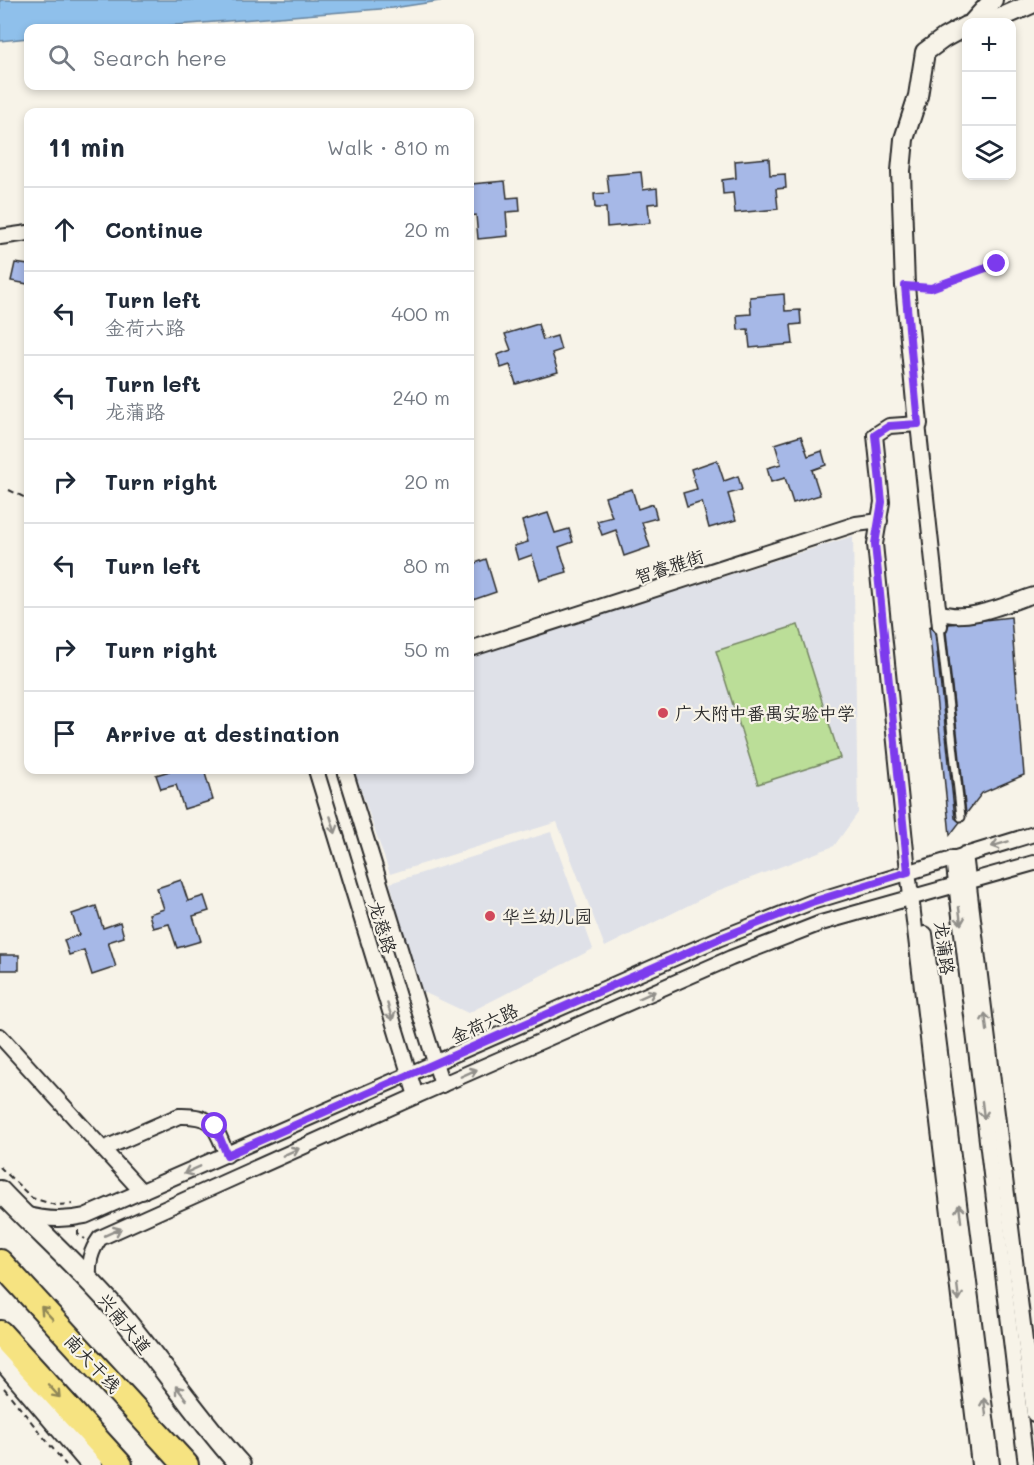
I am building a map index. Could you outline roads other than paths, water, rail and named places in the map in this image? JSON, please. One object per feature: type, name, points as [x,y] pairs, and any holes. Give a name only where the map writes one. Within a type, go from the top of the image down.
[{"type":"highway","name":"南大干线","points":[[0,1262],[186,1465]]},
{"type":"highway","points":[[0,1333],[120,1465]]},
{"type":"main road","name":"兴南大道","points":[[0,1191],[119,1313],[217,1439],[240,1465]]},
{"type":"main road","points":[[0,1357],[5,1373],[92,1465]]},
{"type":"street","points":[[977,18],[993,0]]},
{"type":"street","points":[[1000,18],[1034,3]]},
{"type":"street","points":[[940,627],[905,286],[900,171],[904,139],[918,96],[924,52],[962,28]]},
{"type":"street","points":[[0,237],[24,234]]},
{"type":"street","points":[[879,438],[875,435],[889,426],[919,431]]},
{"type":"street","name":"龙蒲路","points":[[879,438],[882,502],[875,544],[912,870],[992,1465]]},
{"type":"street","name":"龙蒲路","points":[[879,438],[887,504],[883,544],[912,870]]},
{"type":"street","name":"智睿雅街","points":[[474,648],[856,524],[880,521]]},
{"type":"street","points":[[939,612],[948,616],[968,616],[1034,595]]},
{"type":"street","name":"龙慈路","points":[[317,774],[416,1096]]},
{"type":"street","name":"龙慈路","points":[[346,774],[442,1085]]},
{"type":"street","name":"金荷六路","points":[[20,1213],[42,1219],[70,1220],[85,1216],[718,939],[812,902],[1034,834]]},
{"type":"street","name":"龙蒲路","points":[[959,856],[1034,1414]]},
{"type":"street","points":[[89,1280],[88,1263],[91,1252],[100,1238],[416,1096],[731,958],[821,923],[1034,863]]},
{"type":"street","name":"龙蒲路","points":[[963,883],[1026,1465]]},
{"type":"street","name":"龙蒲路","points":[[916,897],[979,1465]]},
{"type":"street","points":[[0,1036],[142,1192]]},
{"type":"street","points":[[103,1149],[179,1116],[191,1116],[204,1118],[215,1126],[227,1155]]},
{"type":"lane","points":[[940,627],[962,817]]},
{"type":"water","points":[[0,0],[446,0],[393,8],[189,24],[24,24],[24,38],[0,41]]},
{"type":"place","name":"广大附中番禺实验中学","points":[[663,713]]},
{"type":"place","name":"华兰幼儿园","points":[[490,916]]}]
